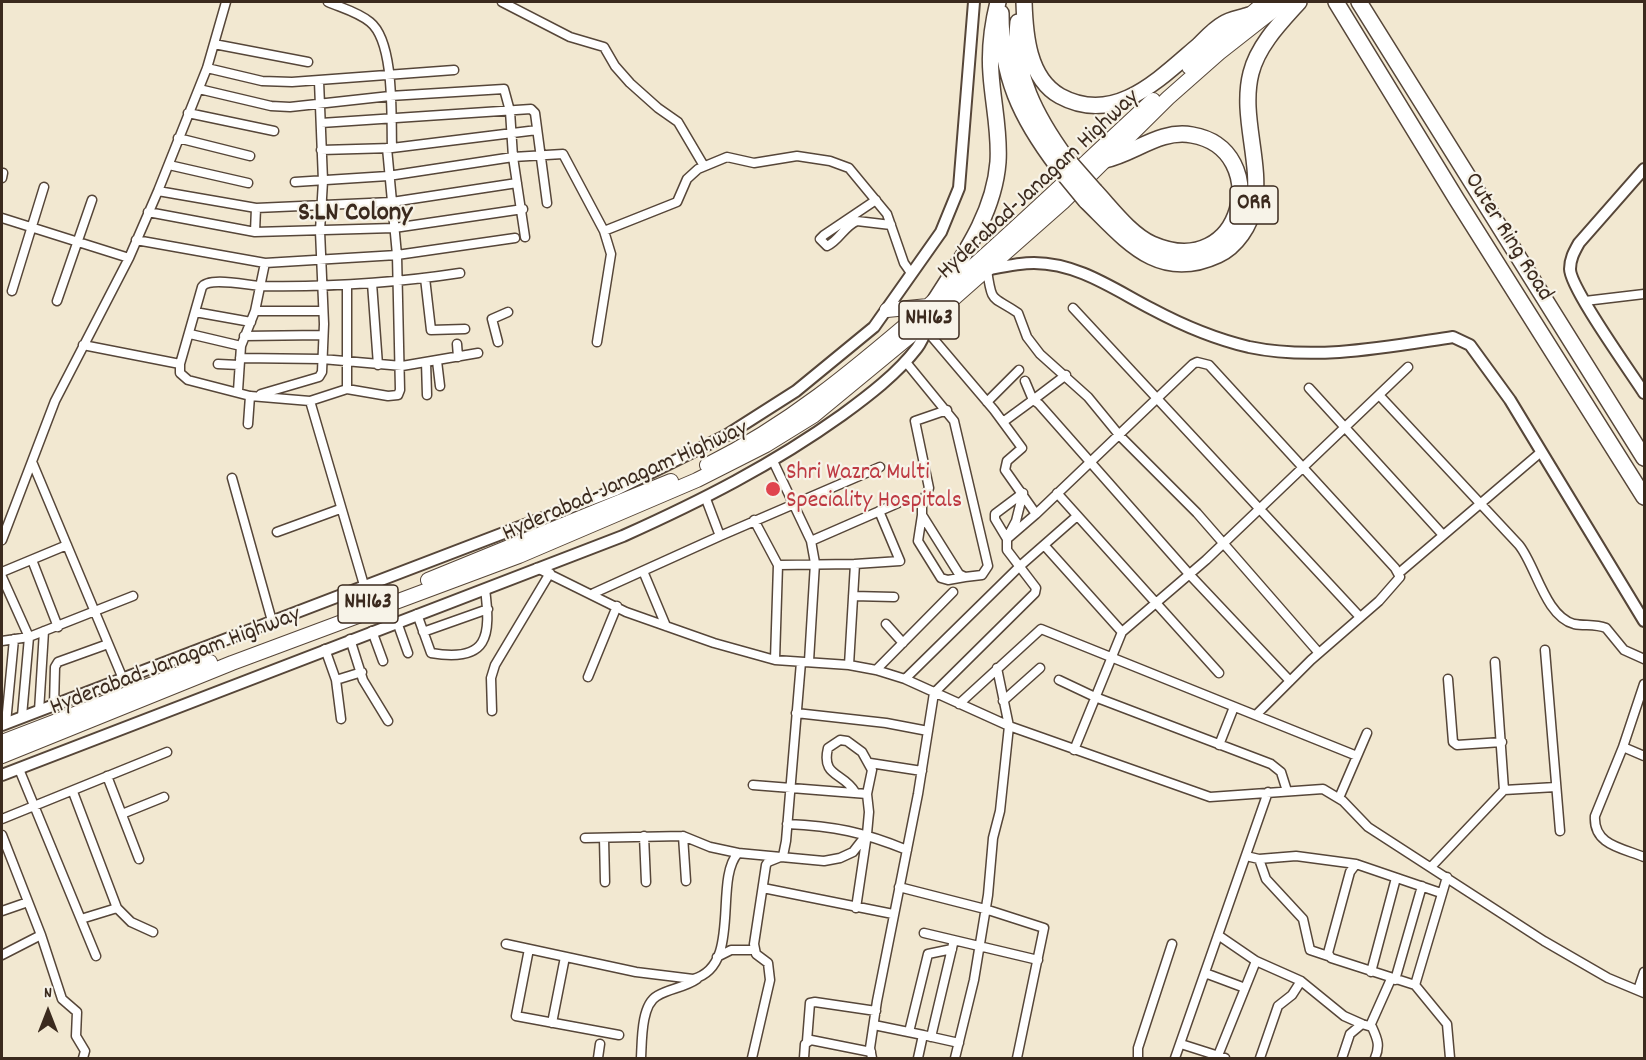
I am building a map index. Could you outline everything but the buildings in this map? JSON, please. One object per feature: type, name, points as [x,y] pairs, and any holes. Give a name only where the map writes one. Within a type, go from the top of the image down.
[{"type":"highway","name":"ORR","points":[[1000,2],[1004,63],[1018,107],[1034,135],[1062,162],[1142,252],[1169,265],[1201,263],[1226,251],[1243,234],[1254,207],[1256,177],[1249,89],[1251,73],[1266,42],[1299,2]]},
{"type":"highway","name":"ORR","points":[[931,308],[974,238],[994,191],[998,161],[997,118],[991,74],[991,31],[1000,2]]},
{"type":"highway","name":"ORR","points":[[1023,2],[1016,34],[1019,63],[1028,97],[1062,162]]},
{"type":"highway","name":"ORR","points":[[1023,2],[1025,30],[1032,60],[1044,82],[1055,93],[1068,100],[1101,107],[1120,104],[1138,93],[1223,24],[1249,15]]},
{"type":"highway","name":"Hyderabad-Janagam Highway","points":[[2,756],[232,663],[519,556],[697,480],[766,445],[813,416],[1265,2]]},
{"type":"highway","name":"Hyderabad-Janagam Highway","points":[[2,742],[362,606],[606,510],[742,447],[811,403],[931,308],[984,271],[1063,202],[1185,83],[1284,2]]},
{"type":"highway","name":"Outer Ring Road","points":[[1335,2],[1644,497]]},
{"type":"highway","name":"Outer Ring Road","points":[[1359,2],[1644,458]]},
{"type":"highway","name":"ORR","points":[[1090,196],[1150,243],[1174,251],[1202,250],[1222,239],[1233,223],[1240,200],[1239,178],[1229,158],[1213,143],[1192,135],[1166,136],[1105,160]]},
{"type":"highway","points":[[887,310],[931,308]]},
{"type":"street","points":[[2,540],[33,464],[55,401],[129,258],[169,165],[207,68],[226,2]]},
{"type":"street","points":[[328,2],[371,23],[381,36],[389,75],[391,119],[388,176],[398,255],[399,282],[402,366],[398,395],[388,396],[347,389],[310,401],[254,396],[188,380],[180,373],[180,364],[206,282],[262,286],[347,285],[399,282],[460,273]]},
{"type":"street","points":[[502,2],[570,37],[604,47],[615,66],[630,83],[678,122],[704,166]]},
{"type":"street","points":[[4,724],[616,490],[673,464],[727,435],[796,392],[853,347],[887,310],[941,232],[959,188],[974,2]]},
{"type":"street","points":[[214,44],[308,62]]},
{"type":"street","points":[[207,68],[262,81],[319,81],[454,69]]},
{"type":"street","points":[[254,396],[319,376],[322,372],[323,311],[320,231],[323,180],[319,81]]},
{"type":"street","points":[[199,89],[280,107],[319,106],[390,96],[502,88],[505,90],[510,111],[513,158],[523,209],[525,237]]},
{"type":"street","points":[[321,123],[532,110],[541,154],[547,203]]},
{"type":"street","points":[[188,113],[274,131]]},
{"type":"street","points":[[321,150],[389,148],[511,135],[537,130]]},
{"type":"street","points":[[178,138],[250,156]]},
{"type":"street","points":[[295,182],[388,176],[541,154],[558,153],[566,156],[604,231],[610,254],[597,342]]},
{"type":"street","points":[[604,231],[677,202],[687,179],[704,166],[726,157],[754,163],[797,156],[830,161],[849,168],[887,214],[904,263],[911,273]]},
{"type":"street","points":[[169,165],[248,183]]},
{"type":"street","points":[[1644,169],[1579,243],[1572,255],[1570,271],[1574,284],[1644,393]]},
{"type":"street","points":[[158,191],[256,208],[392,202],[517,183]]},
{"type":"street","points":[[12,291],[44,187]]},
{"type":"street","points":[[57,301],[92,200]]},
{"type":"street","points":[[876,200],[824,235],[820,239],[822,244],[827,246],[832,244],[852,223],[857,221],[891,225]]},
{"type":"street","points":[[255,232],[256,208]]},
{"type":"street","points":[[148,212],[255,232],[394,228],[523,209]]},
{"type":"street","points":[[2,218],[129,258]]},
{"type":"street","points":[[136,240],[265,263],[398,255],[515,238]]},
{"type":"street","points":[[238,391],[241,346],[255,311],[265,263]]},
{"type":"street","points":[[1319,653],[1197,513],[1120,436],[1066,375],[1033,346],[1018,313],[1002,306],[992,297],[984,271],[1035,263],[1060,266],[1092,276],[1176,321],[1206,334],[1249,347],[1292,353],[1339,352],[1453,337],[1462,339],[1470,345],[1510,400],[1644,621]]},
{"type":"street","points":[[425,278],[431,330],[465,329]]},
{"type":"street","points":[[372,283],[378,365]]},
{"type":"street","points":[[347,285],[347,389]]},
{"type":"street","points":[[1585,302],[1644,294]]},
{"type":"street","points":[[2,775],[350,639],[623,536],[706,499],[773,461],[853,406],[918,347],[926,330],[931,308]]},
{"type":"street","points":[[1073,308],[1360,617]]},
{"type":"street","points":[[255,311],[323,311]]},
{"type":"street","points":[[195,312],[251,321]]},
{"type":"street","points":[[498,342],[492,320],[508,312]]},
{"type":"street","points":[[926,330],[987,402],[1022,448],[1006,461],[1005,467],[1036,514]]},
{"type":"street","points":[[190,334],[241,346]]},
{"type":"street","points":[[244,336],[322,335]]},
{"type":"street","points":[[457,344],[458,357]]},
{"type":"street","points":[[83,345],[180,364]]},
{"type":"street","points":[[218,364],[322,359],[402,366],[478,353]]},
{"type":"street","points":[[437,361],[440,386]]},
{"type":"street","points":[[905,361],[947,410],[954,421],[988,566],[982,575],[948,580],[941,578],[918,541],[922,503],[929,488],[915,421],[947,410]]},
{"type":"street","points":[[426,362],[428,395]]},
{"type":"street","points":[[1006,539],[1120,436],[1193,364],[1204,362],[1399,573],[1399,580],[1319,653],[1256,715]]},
{"type":"street","points":[[1074,750],[1110,656],[1122,632],[1190,575],[1260,507],[1303,470],[1345,426],[1408,367]]},
{"type":"street","points":[[987,402],[1019,370]]},
{"type":"street","points":[[1003,422],[1066,375]]},
{"type":"street","points":[[1025,381],[1034,400],[1190,575],[1290,681]]},
{"type":"street","points":[[1309,388],[1443,535]]},
{"type":"street","points":[[1379,395],[1530,559],[1544,598],[1554,608],[1572,624],[1606,628],[1623,650],[1644,659]]},
{"type":"street","points":[[248,424],[254,396]]},
{"type":"street","points":[[310,401],[364,585]]},
{"type":"street","points":[[1399,573],[1541,452]]},
{"type":"street","points":[[754,950],[766,865],[783,856],[796,713],[805,662],[814,563],[811,541],[773,461]]},
{"type":"street","points":[[33,464],[123,679]]},
{"type":"street","points":[[594,593],[754,520],[880,467]]},
{"type":"street","points":[[232,478],[272,621]]},
{"type":"street","points":[[807,1041],[824,1041],[871,1055],[876,1011],[922,771],[934,693],[1035,593],[1036,586],[1006,550],[1006,539],[994,517],[1023,493]]},
{"type":"street","points":[[1006,539],[1016,521],[1023,493]]},
{"type":"street","points":[[1057,493],[1219,673]]},
{"type":"street","points":[[706,499],[720,536]]},
{"type":"street","points":[[811,541],[898,503]]},
{"type":"street","points":[[277,532],[340,509]]},
{"type":"street","points":[[778,566],[900,561],[879,512]]},
{"type":"street","points":[[922,515],[959,574],[966,577]]},
{"type":"street","points":[[905,679],[1020,566],[1077,516]]},
{"type":"street","points":[[754,520],[778,566],[775,660]]},
{"type":"street","points":[[22,716],[29,637],[2,574],[67,545]]},
{"type":"street","points":[[1044,545],[1122,632]]},
{"type":"street","points":[[32,560],[58,627]]},
{"type":"street","points":[[849,665],[855,564]]},
{"type":"street","points":[[537,568],[594,593],[617,606],[714,643],[775,660],[849,665],[905,679],[1009,726],[1210,797],[1323,789],[1339,798],[1368,827],[1544,941],[1608,978],[1641,991],[1644,972]]},
{"type":"street","points":[[643,571],[666,626]]},
{"type":"street","points":[[492,711],[491,678],[495,664],[550,573]]},
{"type":"street","points":[[417,614],[431,653],[467,653],[484,643],[488,609],[485,588]]},
{"type":"street","points":[[876,670],[953,592]]},
{"type":"street","points":[[2,641],[44,632],[133,596]]},
{"type":"street","points":[[853,596],[894,597]]},
{"type":"street","points":[[588,677],[617,606]]},
{"type":"street","points":[[423,632],[488,609]]},
{"type":"street","points":[[397,622],[408,653]]},
{"type":"street","points":[[886,624],[903,643]]},
{"type":"street","points":[[959,704],[1041,629],[1357,756]]},
{"type":"street","points":[[372,631],[384,661]]},
{"type":"street","points":[[39,711],[44,632]]},
{"type":"street","points":[[4,724],[14,639]]},
{"type":"street","points":[[350,639],[363,680],[388,721]]},
{"type":"street","points":[[54,706],[55,667],[58,662],[108,644]]},
{"type":"street","points":[[325,649],[336,680],[342,719]]},
{"type":"street","points":[[1545,650],[1560,831]]},
{"type":"street","points":[[1495,662],[1504,790]]},
{"type":"street","points":[[955,1059],[979,948],[1009,726],[997,668]]},
{"type":"street","points":[[1003,701],[1040,668]]},
{"type":"street","points":[[336,680],[362,672]]},
{"type":"street","points":[[1448,679],[1455,744],[1502,742]]},
{"type":"street","points":[[1059,680],[1095,697],[1271,764],[1281,772],[1287,791]]},
{"type":"street","points":[[1644,684],[1623,747],[1595,816],[1594,826],[1602,840],[1644,857]]},
{"type":"street","points":[[1219,745],[1234,707]]},
{"type":"street","points":[[796,713],[886,723],[928,731]]},
{"type":"street","points":[[1339,798],[1367,733]]},
{"type":"street","points":[[855,792],[845,779],[829,770],[825,763],[831,744],[845,740],[862,752],[870,763],[872,780],[867,794],[869,812],[867,834],[856,908]]},
{"type":"street","points":[[1623,747],[1644,756]]},
{"type":"street","points":[[2,819],[167,752]]},
{"type":"street","points":[[870,763],[922,771]]},
{"type":"street","points":[[19,769],[96,956]]},
{"type":"street","points":[[106,776],[139,859]]},
{"type":"street","points":[[753,785],[867,794]]},
{"type":"street","points":[[1431,867],[1504,790],[1556,787]]},
{"type":"street","points":[[73,792],[117,908],[131,922],[153,932]]},
{"type":"street","points":[[1175,1059],[1268,792]]},
{"type":"street","points":[[122,814],[164,797]]},
{"type":"street","points":[[787,824],[830,826],[867,834],[907,850]]},
{"type":"street","points":[[585,838],[683,836],[710,847],[738,853],[779,859],[824,861],[840,858],[853,852],[867,834]]},
{"type":"street","points":[[644,836],[646,882]]},
{"type":"street","points":[[683,836],[686,881]]},
{"type":"street","points":[[603,838],[605,882]]},
{"type":"street","points":[[2,839],[41,935],[62,999],[77,1012],[76,1036],[85,1051],[82,1059]]},
{"type":"street","points":[[641,1059],[648,1004],[656,996],[684,987],[700,977],[710,970],[717,958],[723,938],[731,868],[738,853]]},
{"type":"street","points":[[1246,856],[1259,859],[1296,856],[1356,864],[1441,893]]},
{"type":"street","points":[[1259,859],[1266,879],[1303,920],[1310,950],[1393,980],[1415,985],[1447,1024],[1450,1032],[1450,1059]]},
{"type":"street","points":[[1328,956],[1350,872],[1356,864]]},
{"type":"street","points":[[1415,985],[1447,877]]},
{"type":"street","points":[[1371,972],[1396,878]]},
{"type":"street","points":[[1342,1059],[1350,1034],[1366,1025],[1393,980],[1422,886]]},
{"type":"street","points":[[899,887],[985,909],[1044,928],[1017,1059]]},
{"type":"street","points":[[763,888],[893,914]]},
{"type":"street","points":[[2,912],[28,902]]},
{"type":"street","points":[[81,919],[117,908]]},
{"type":"street","points":[[924,933],[953,945],[1038,960]]},
{"type":"street","points":[[2,955],[41,935]]},
{"type":"street","points":[[1218,935],[1256,961],[1301,981],[1344,1016],[1366,1025],[1380,1047],[1375,1059]]},
{"type":"street","points":[[506,944],[636,972],[684,979],[700,977]]},
{"type":"street","points":[[1138,1059],[1138,1048],[1172,944]]},
{"type":"street","points":[[909,1032],[928,954],[953,945]]},
{"type":"street","points":[[918,1059],[927,1036],[953,945]]},
{"type":"street","points":[[529,949],[516,1016],[620,1035]]},
{"type":"street","points":[[717,958],[731,950],[754,950],[768,963],[770,981],[752,1059]]},
{"type":"street","points":[[552,1023],[565,957]]},
{"type":"street","points":[[1181,1044],[1220,1058],[1256,961]]},
{"type":"street","points":[[1205,973],[1245,988]]},
{"type":"street","points":[[1260,1059],[1278,1006],[1292,995],[1301,981]]},
{"type":"street","points":[[804,1059],[810,1003],[876,1011]]},
{"type":"street","points":[[874,1025],[959,1043]]},
{"type":"street","points":[[598,1059],[600,1044]]},
{"type":"place","name":"Shri Wazra Multi Speciality Hospitals","points":[[773,489]]},
{"type":"district","name":"S.LN Colony","points":[[355,215]]}]
